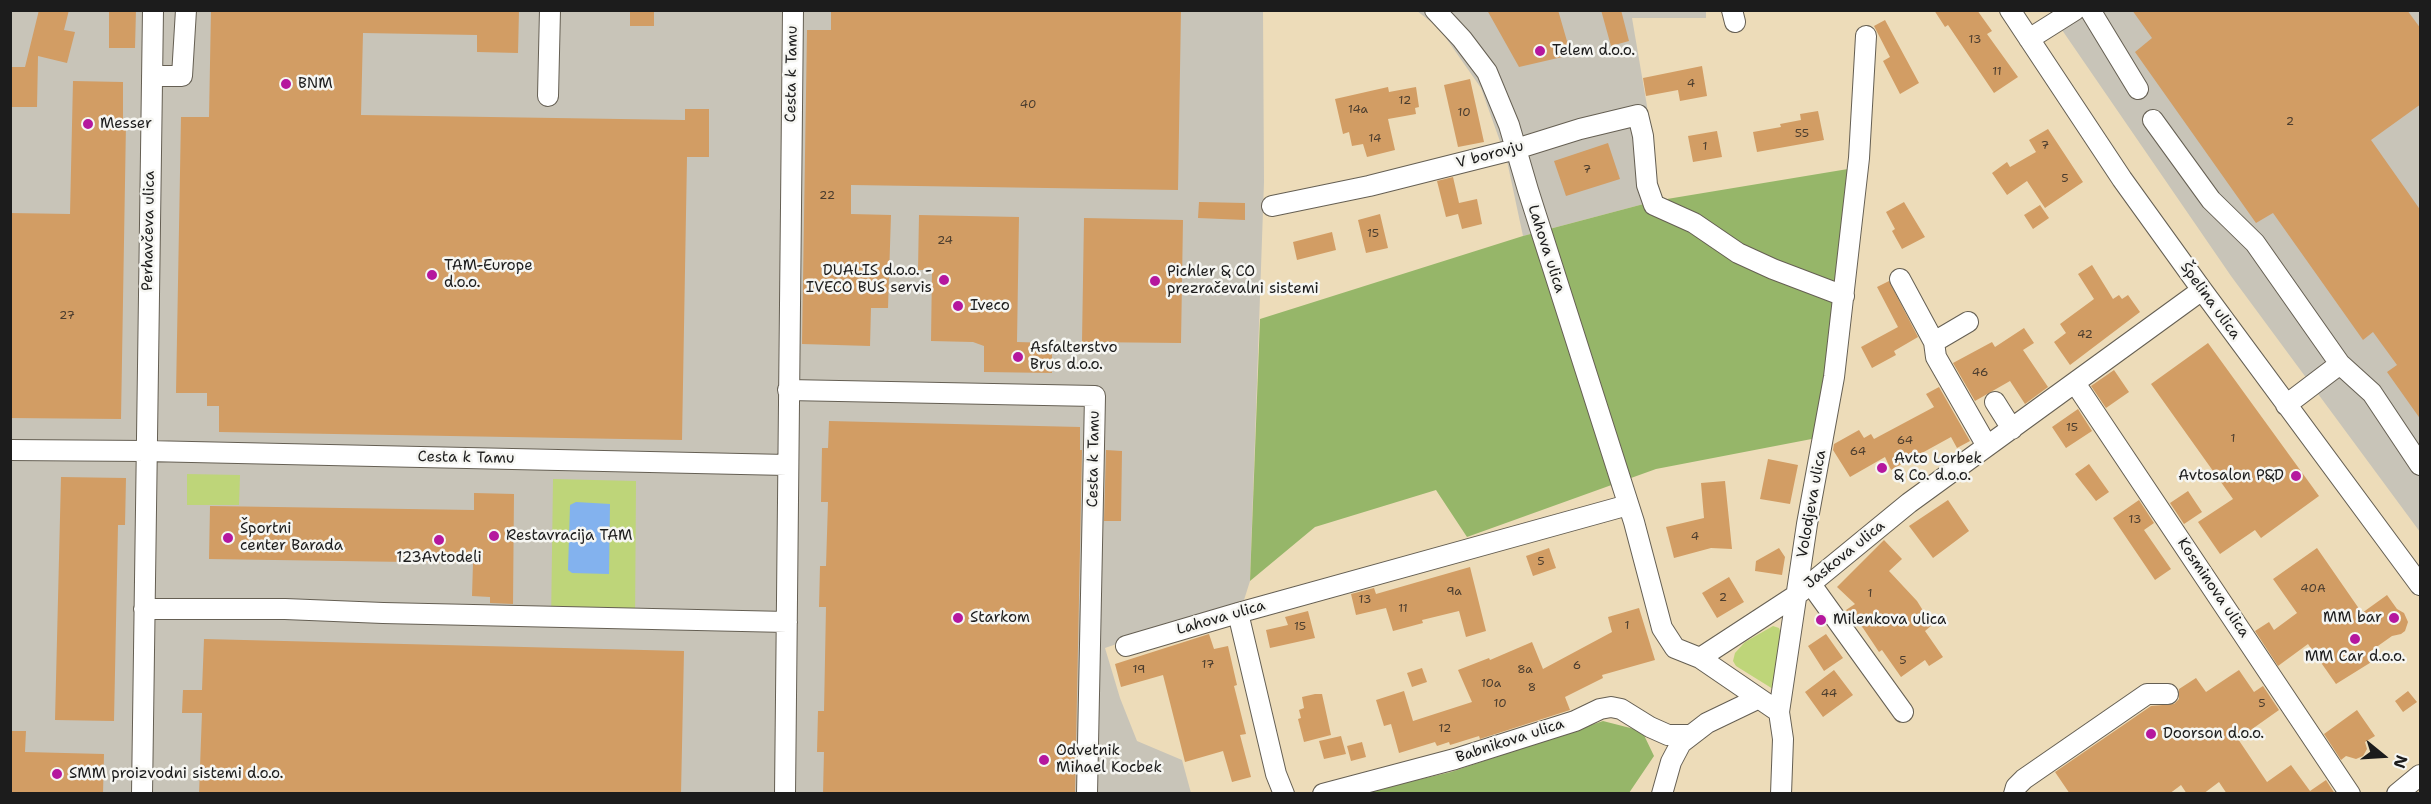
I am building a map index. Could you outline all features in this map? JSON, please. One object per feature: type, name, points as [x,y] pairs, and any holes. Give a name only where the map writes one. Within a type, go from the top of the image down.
[{"type":"street","name":"Perhavčeva ulica","points":[[142,794],[153,10]]},
{"type":"street","points":[[152,76],[182,76],[186,10]]},
{"type":"street","points":[[548,96],[550,10]]},
{"type":"street","name":"Cesta k Tamu","points":[[784,794],[788,622],[787,465],[793,10]]},
{"type":"street","name":"Lahova ulica","points":[[1435,10],[1462,39],[1486,72],[1496,91],[1628,505],[1668,639],[1675,648],[1700,658]]},
{"type":"street","name":"Špelina ulica","points":[[2010,10],[2122,179],[2286,405],[2421,585]]},
{"type":"street","points":[[2029,39],[2075,10]]},
{"type":"street","points":[[2090,10],[2138,89]]},
{"type":"street","name":"Volodjeva ulica","points":[[1781,794],[1784,739],[1779,712],[1804,588],[1807,524],[1834,377],[1859,158],[1866,36]]},
{"type":"street","name":"V borovju","points":[[1272,206],[1347,191],[1516,149],[1580,129],[1638,115],[1643,136],[1647,185],[1654,205],[1694,223],[1738,253],[1782,273],[1844,296]]},
{"type":"street","points":[[2153,120],[2211,200],[2254,243],[2340,364],[2372,393],[2421,465]]},
{"type":"street","points":[[1900,279],[1934,342],[1936,357],[1987,446]]},
{"type":"street","name":"Jaskova ulica","points":[[1700,658],[1804,588],[1910,503],[2202,290]]},
{"type":"street","points":[[1934,342],[1968,322]]},
{"type":"street","points":[[2286,405],[2340,364]]},
{"type":"street","name":"Kosminova ulica","points":[[2075,382],[2350,794]]},
{"type":"street","name":"Cesta k Tamu","points":[[788,390],[1095,396],[1087,794]]},
{"type":"street","points":[[1995,402],[2012,429]]},
{"type":"street","points":[[10,450],[146,451]]},
{"type":"street","name":"Cesta k Tamu","points":[[146,451],[787,465]]},
{"type":"street","name":"Lahova ulica","points":[[1126,646],[1628,505]]},
{"type":"street","points":[[1804,588],[1903,712]]},
{"type":"street","points":[[144,609],[285,609],[383,614],[788,622]]},
{"type":"street","points":[[1238,613],[1273,763],[1284,794]]},
{"type":"street","points":[[1700,658],[1779,712]]},
{"type":"street","points":[[2013,794],[2024,778],[2147,694],[2168,694]]},
{"type":"street","points":[[1662,794],[1671,762],[1681,743],[1707,723],[1757,699]]},
{"type":"street","name":"Babnikova ulica","points":[[1323,794],[1455,759],[1575,721],[1600,708],[1620,709],[1650,728],[1668,735],[1691,735]]},
{"type":"street","points":[[2397,794],[2421,775]]},
{"type":"shaded area","points":[[10,11],[1263,11],[1264,182],[1250,581],[1244,600],[1105,648],[1120,698],[1137,741],[1182,760],[1191,793],[11,793]]},
{"type":"shaded area","points":[[1417,11],[1706,11],[1706,18],[1632,18],[1647,106],[1655,201],[1523,236],[1507,161],[1481,88],[1439,28]]},
{"type":"shaded area","points":[[2049,11],[2420,11],[2420,532],[2231,276]]},
{"type":"green space","points":[[1848,169],[1822,437],[1656,469],[1467,537],[1436,490],[1315,527],[1250,581],[1260,319],[1523,236],[1655,201]]},
{"type":"green space","points":[[187,474],[240,475],[239,505],[187,505]]},
{"type":"green space","points":[[553,479],[636,481],[635,625],[551,624]]},
{"type":"green space","points":[[1773,626],[1779,628],[1782,636],[1773,689],[1736,666],[1733,661],[1735,653],[1745,642]]},
{"type":"green space","points":[[1603,721],[1642,731],[1654,756],[1629,793],[1357,794],[1451,772]]},
{"type":"water","points":[[576,502],[610,504],[609,574],[572,573],[568,570],[570,505]]},
{"type":"building","points":[[39,10],[69,10],[64,30],[75,32],[67,63],[38,56],[37,107],[10,107],[10,67],[25,67]]},
{"type":"building","points":[[109,10],[136,10],[135,48],[109,48]]},
{"type":"building","name":"TAM-Europe d.o.o.","points":[[211,10],[519,10],[518,53],[477,52],[477,35],[363,33],[361,115],[685,120],[685,109],[709,109],[709,157],[687,157],[682,440],[219,432],[219,406],[207,406],[207,393],[176,393],[181,117],[209,117]]},
{"type":"building","points":[[630,10],[654,10],[654,26],[630,26]]},
{"type":"building","points":[[831,10],[1181,10],[1178,190],[851,185],[851,214],[891,215],[888,308],[871,308],[870,346],[802,344],[807,30],[831,30]]},
{"type":"building","points":[[1487,10],[1558,10],[1571,55],[1519,67]]},
{"type":"building","points":[[1601,10],[1621,10],[1629,41],[1611,46]]},
{"type":"building","points":[[1934,10],[1977,10],[1992,31],[1987,34],[2018,77],[1994,93],[1948,25],[1945,27]]},
{"type":"building","points":[[2132,10],[2407,10],[2421,29],[2421,104],[2371,140],[2421,211],[2421,420],[2387,372],[2397,365],[2373,332],[2363,340],[2273,213],[2256,223],[2135,52],[2152,38]]},
{"type":"building","points":[[1885,20],[1919,83],[1900,94],[1883,61],[1890,57],[1874,26]]},
{"type":"building","points":[[1702,66],[1707,96],[1680,101],[1678,90],[1646,96],[1643,78]]},
{"type":"building","points":[[1470,79],[1484,142],[1458,147],[1444,85]]},
{"type":"building","points":[[73,81],[123,82],[123,123],[126,123],[121,419],[10,418],[10,213],[70,214]]},
{"type":"building","points":[[1388,87],[1389,92],[1416,87],[1419,107],[1415,108],[1416,114],[1388,119],[1395,150],[1367,157],[1363,144],[1352,146],[1349,132],[1343,134],[1335,99]]},
{"type":"building","points":[[1818,111],[1824,140],[1757,152],[1753,132],[1781,127],[1780,124],[1801,120],[1800,114]]},
{"type":"building","points":[[2048,129],[2083,182],[2045,208],[2027,181],[2007,195],[1992,173],[2007,162],[2010,167],[2036,152],[2029,140]]},
{"type":"building","points":[[1717,131],[1722,157],[1693,162],[1688,136]]},
{"type":"building","points":[[1608,143],[1620,179],[1566,196],[1554,161]]},
{"type":"building","points":[[1453,177],[1459,203],[1477,199],[1482,224],[1462,229],[1458,214],[1446,217],[1437,181]]},
{"type":"building","points":[[1199,202],[1245,203],[1245,220],[1198,218]]},
{"type":"building","points":[[1904,202],[1925,237],[1902,249],[1892,231],[1895,229],[1886,212]]},
{"type":"building","points":[[2040,205],[2049,218],[2033,229],[2024,215]]},
{"type":"building","points":[[1380,214],[1388,248],[1366,253],[1358,220]]},
{"type":"building","points":[[919,215],[1019,217],[1017,342],[1052,343],[1052,373],[984,372],[984,346],[973,342],[931,341],[932,270],[918,270]]},
{"type":"building","points":[[1084,218],[1183,220],[1181,343],[1082,342]]},
{"type":"building","points":[[1332,232],[1336,250],[1297,260],[1293,242]]},
{"type":"building","points":[[2092,265],[2113,299],[2119,295],[2122,299],[2128,295],[2140,312],[2070,365],[2054,342],[2066,333],[2060,324],[2094,299],[2078,274]]},
{"type":"building","points":[[1889,281],[1918,337],[1894,351],[1896,355],[1872,368],[1861,347],[1898,327],[1877,287]]},
{"type":"building","points":[[2024,328],[2034,343],[2023,350],[2048,387],[2025,404],[2010,381],[1975,401],[1953,363],[1992,342],[1995,347]]},
{"type":"building","points":[[2208,343],[2319,496],[2261,538],[2255,530],[2220,554],[2198,522],[2233,499],[2151,384]]},
{"type":"building","points":[[2114,370],[2129,392],[2106,408],[2091,386]]},
{"type":"building","points":[[1939,387],[1970,441],[1957,448],[1951,437],[1891,470],[1885,457],[1850,477],[1833,450],[1834,444],[1859,430],[1864,438],[1871,434],[1874,439],[1934,407],[1926,394]]},
{"type":"building","points":[[2078,409],[2092,431],[2066,448],[2052,427]]},
{"type":"building","name":"Starkom","points":[[829,421],[1080,427],[1080,450],[1082,450],[1075,794],[823,794],[824,752],[817,752],[818,711],[824,711],[826,607],[819,607],[820,566],[826,566],[828,502],[821,502],[822,448],[828,448]]},
{"type":"building","points":[[1106,450],[1122,451],[1121,521],[1104,521]]},
{"type":"building","points":[[1768,459],[1798,465],[1790,504],[1760,499]]},
{"type":"building","points":[[2089,464],[2109,492],[2096,501],[2075,474]]},
{"type":"building","points":[[61,477],[126,478],[125,525],[118,525],[114,721],[55,720]]},
{"type":"building","points":[[1725,481],[1732,549],[1711,548],[1674,558],[1666,527],[1704,518],[1701,483]]},
{"type":"building","points":[[2188,491],[2202,512],[2184,524],[2170,503]]},
{"type":"building","points":[[474,493],[514,494],[513,604],[490,603],[490,597],[472,596],[473,563],[209,559],[210,506],[474,510]]},
{"type":"building","points":[[1948,500],[1969,531],[1933,558],[1909,526]]},
{"type":"building","points":[[2139,500],[2154,523],[2144,530],[2171,569],[2155,580],[2113,518]]},
{"type":"building","points":[[1884,540],[1902,559],[1889,571],[1917,601],[1932,625],[1925,631],[1943,657],[1929,666],[1925,660],[1901,677],[1882,650],[1879,652],[1863,628],[1846,610],[1855,604],[1837,587]]},
{"type":"building","points":[[1549,548],[1556,568],[1533,576],[1526,556]]},
{"type":"building","points":[[1779,548],[1785,557],[1782,575],[1755,571],[1756,561]]},
{"type":"building","points":[[2317,548],[2362,613],[2387,595],[2397,609],[2404,613],[2408,622],[2405,631],[2392,636],[2368,653],[2373,661],[2336,684],[2308,644],[2278,666],[2255,631],[2269,622],[2274,630],[2297,613],[2273,579]]},
{"type":"building","points":[[1470,567],[1486,631],[1466,637],[1459,611],[1422,620],[1423,623],[1393,631],[1386,608],[1356,615],[1351,594],[1374,588],[1376,594]]},
{"type":"building","points":[[1729,577],[1744,602],[1717,618],[1702,593]]},
{"type":"building","points":[[1639,608],[1655,660],[1602,675],[1603,678],[1565,697],[1570,710],[1480,739],[1479,736],[1450,745],[1449,742],[1437,746],[1435,742],[1399,753],[1391,724],[1384,726],[1376,700],[1404,691],[1413,721],[1472,702],[1458,670],[1489,658],[1490,660],[1532,642],[1543,669],[1612,632],[1608,617]]},
{"type":"building","points":[[1308,611],[1315,638],[1270,648],[1266,630],[1288,625],[1285,617]]},
{"type":"building","points":[[1209,634],[1214,649],[1228,646],[1237,685],[1234,686],[1246,734],[1240,735],[1251,777],[1232,782],[1223,751],[1185,762],[1163,675],[1121,687],[1115,664]]},
{"type":"building","points":[[1826,634],[1843,658],[1824,671],[1808,646]]},
{"type":"building","points":[[204,639],[684,651],[681,794],[199,794],[202,713],[182,713],[183,690],[202,690]]},
{"type":"building","points":[[1422,668],[1427,682],[1412,687],[1407,673]]},
{"type":"building","points":[[1834,670],[1853,695],[1823,717],[1805,692]]},
{"type":"building","points":[[2239,670],[2254,692],[2263,686],[2279,710],[2238,739],[2267,782],[2291,765],[2310,791],[2326,780],[2335,794],[2227,794],[2219,782],[2203,794],[2187,794],[2181,785],[2169,794],[2070,794],[2055,772],[2151,706],[2174,704],[2179,699],[2179,689],[2196,678],[2206,692]]},
{"type":"building","points":[[2408,691],[2417,702],[2403,712],[2395,701]]},
{"type":"building","points":[[1322,694],[1331,735],[1304,742],[1298,719],[1301,718],[1299,710],[1304,708],[1302,697]]},
{"type":"building","points":[[2357,710],[2375,736],[2365,742],[2367,749],[2363,756],[2356,759],[2346,756],[2341,760],[2324,734]]},
{"type":"building","name":"SMM proizvodni sistemi d.o.o.","points":[[10,731],[26,731],[25,752],[104,754],[103,794],[10,794]]},
{"type":"building","points":[[1341,736],[1346,754],[1324,759],[1319,741]]},
{"type":"building","points":[[1362,742],[1366,757],[1351,761],[1347,746]]},
{"type":"place","name":"Telem d.o.o.","points":[[1540,51]]},
{"type":"place","name":"BNM","points":[[286,84]]},
{"type":"place","name":"Messer","points":[[88,124]]},
{"type":"place","name":"TAM-Europe d.o.o.","points":[[432,275]]},
{"type":"place","name":"DUALIS d.o.o. - IVECO BUS servis","points":[[944,280]]},
{"type":"place","name":"Pichler & CO prezračevalni sistemi","points":[[1155,281]]},
{"type":"place","name":"Iveco","points":[[958,306]]},
{"type":"place","name":"Asfalterstvo Brus d.o.o.","points":[[1018,357]]},
{"type":"place","name":"Avto Lorbek & Co. d.o.o.","points":[[1882,468]]},
{"type":"place","name":"Avtosalon P&D","points":[[2296,476]]},
{"type":"place","name":"Restavracija TAM","points":[[494,536]]},
{"type":"place","name":"Športni center Barada","points":[[228,538]]},
{"type":"place","name":"123Avtodeli","points":[[439,540]]},
{"type":"place","name":"Starkom","points":[[958,618]]},
{"type":"place","name":"MM bar","points":[[2394,618]]},
{"type":"place","name":"Milenkova ulica","points":[[1821,620]]},
{"type":"place","name":"MM Car d.o.o.","points":[[2355,639]]},
{"type":"place","name":"Doorson d.o.o.","points":[[2151,734]]},
{"type":"place","name":"Odvetnik Mihael Kocbek","points":[[1044,760]]},
{"type":"place","name":"SMM proizvodni sistemi d.o.o.","points":[[57,774]]}]
